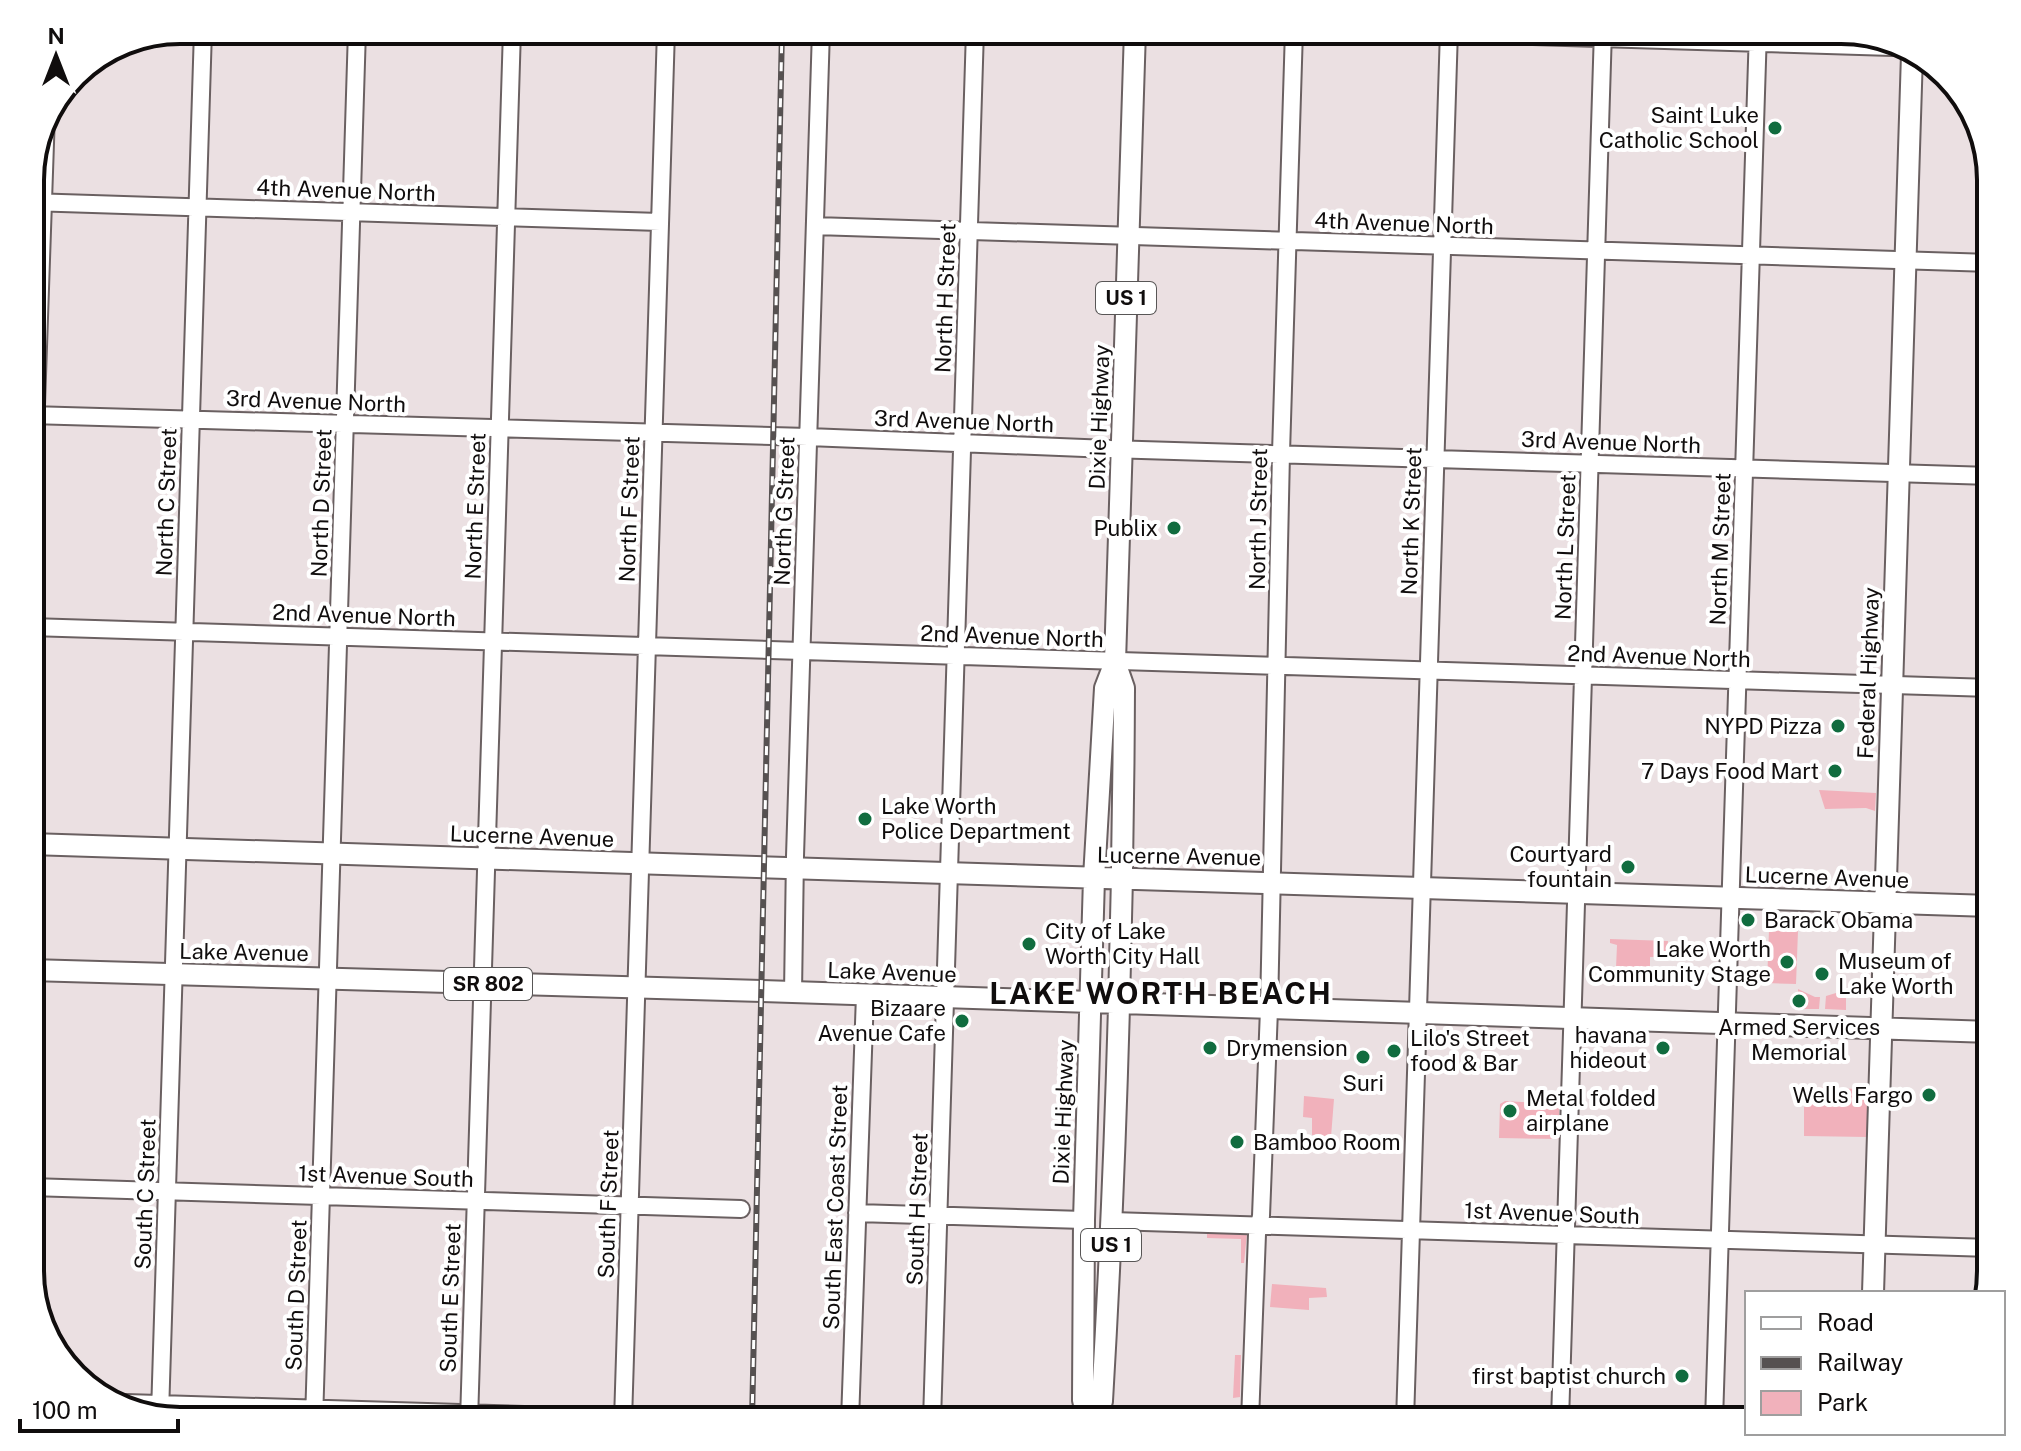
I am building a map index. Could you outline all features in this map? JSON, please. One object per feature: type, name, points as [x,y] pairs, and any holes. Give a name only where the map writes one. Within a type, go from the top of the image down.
[{"type":"main road","name":"Dixie Highway","points":[[1085,1407],[1084,1220],[1094,878],[1105,688],[1115,662],[1135,44]]},
{"type":"main road","name":"Federal Highway","points":[[1873,1291],[1912,64]]},
{"type":"main road","name":"Dixie Highway","points":[[1100,1407],[1112,1221],[1123,880],[1124,688],[1115,662]]},
{"type":"main road","name":"Lucerne Avenue","points":[[44,844],[1977,906]]},
{"type":"main road","name":"Lake Avenue","points":[[44,970],[1977,1031]]},
{"type":"street","name":"North C Street","points":[[173,974],[203,44]]},
{"type":"street","name":"North D Street","points":[[328,978],[357,44]]},
{"type":"street","name":"North E Street","points":[[482,984],[512,44]]},
{"type":"street","name":"North F Street","points":[[637,989],[666,44]]},
{"type":"street","name":"North G Street","points":[[793,993],[821,44]]},
{"type":"street","name":"North H Street","points":[[945,998],[975,44]]},
{"type":"street","name":"North J Street","points":[[1251,1407],[1269,1009],[1294,44]]},
{"type":"street","name":"North K Street","points":[[1405,1407],[1449,44]]},
{"type":"street","name":"North L Street","points":[[1560,1407],[1603,44]]},
{"type":"street","name":"North M Street","points":[[1714,1407],[1758,44]]},
{"type":"street","name":"4th Avenue North","points":[[44,202],[660,222]]},
{"type":"street","name":"4th Avenue North","points":[[815,226],[1977,263]]},
{"type":"street","name":"3rd Avenue North","points":[[44,415],[1977,476]]},
{"type":"street","name":"2nd Avenue North","points":[[44,627],[1977,688]]},
{"type":"street","name":"South C Street","points":[[160,1405],[173,974]]},
{"type":"street","name":"South D Street","points":[[314,1407],[328,978]]},
{"type":"street","name":"South E Street","points":[[469,1407],[482,984]]},
{"type":"street","name":"South F Street","points":[[623,1407],[637,989]]},
{"type":"street","name":"South East Coast Street","points":[[850,1407],[865,995]]},
{"type":"street","name":"South H Street","points":[[932,1407],[945,998]]},
{"type":"street","name":"1st Avenue South","points":[[44,1187],[741,1209]]},
{"type":"street","points":[[857,1213],[1084,1220]]},
{"type":"street","name":"1st Avenue South","points":[[1112,1221],[1977,1247]]},
{"type":"green space","points":[[1819,790],[1876,793],[1875,811],[1866,808],[1825,809]]},
{"type":"green space","points":[[1769,930],[1798,931],[1796,984],[1767,983]]},
{"type":"green space","points":[[1610,939],[1668,941],[1667,957],[1650,957],[1650,975],[1611,974],[1611,969],[1616,968],[1617,945],[1610,943]]},
{"type":"green space","points":[[1798,989],[1820,997],[1819,1009],[1797,1009],[1797,1005],[1802,1004],[1802,999],[1798,999]]},
{"type":"green space","points":[[1846,990],[1846,1010],[1825,1009],[1826,996]]},
{"type":"green space","points":[[1804,1088],[1869,1090],[1867,1137],[1804,1136]]},
{"type":"green space","points":[[1304,1096],[1334,1099],[1331,1137],[1312,1135],[1312,1118],[1303,1117]]},
{"type":"green space","points":[[1505,1101],[1559,1106],[1559,1139],[1499,1138],[1500,1104]]},
{"type":"green space","points":[[1207,1232],[1247,1233],[1244,1263],[1241,1263],[1241,1239],[1207,1238]]},
{"type":"green space","points":[[1272,1284],[1326,1288],[1327,1297],[1309,1298],[1309,1310],[1270,1307]]},
{"type":"green space","points":[[1235,1355],[1241,1355],[1240,1397],[1233,1398]]},
{"type":"railway","points":[[752,1407],[782,44]]},
{"type":"place","name":"Saint Luke Catholic School","points":[[1775,128]]},
{"type":"place","name":"Publix","points":[[1174,528]]},
{"type":"place","name":"NYPD Pizza","points":[[1838,726]]},
{"type":"place","name":"7 Days Food Mart","points":[[1835,771]]},
{"type":"place","name":"Lake Worth Police Department","points":[[865,819]]},
{"type":"place","name":"Courtyard fountain","points":[[1628,867]]},
{"type":"place","name":"Barack Obama","points":[[1748,920]]},
{"type":"place","name":"City of Lake Worth City Hall","points":[[1029,944]]},
{"type":"place","name":"Lake Worth Community Stage","points":[[1787,962]]},
{"type":"place","name":"Museum of Lake Worth","points":[[1822,974]]},
{"type":"place","name":"Armed Services Memorial","points":[[1799,1001]]},
{"type":"place","name":"Bizaare Avenue Cafe","points":[[962,1021]]},
{"type":"place","name":"Drymension","points":[[1210,1048]]},
{"type":"place","name":"havana hideout","points":[[1663,1048]]},
{"type":"place","name":"Lilo's Street food & Bar","points":[[1394,1051]]},
{"type":"place","name":"Suri","points":[[1363,1057]]},
{"type":"place","name":"Wells Fargo","points":[[1929,1095]]},
{"type":"place","name":"Metal folded airplane","points":[[1510,1111]]},
{"type":"place","name":"Bamboo Room","points":[[1237,1142]]},
{"type":"place","name":"first baptist church","points":[[1682,1376]]},
{"type":"district","name":"LAKE WORTH BEACH","points":[[1161,993]]}]
